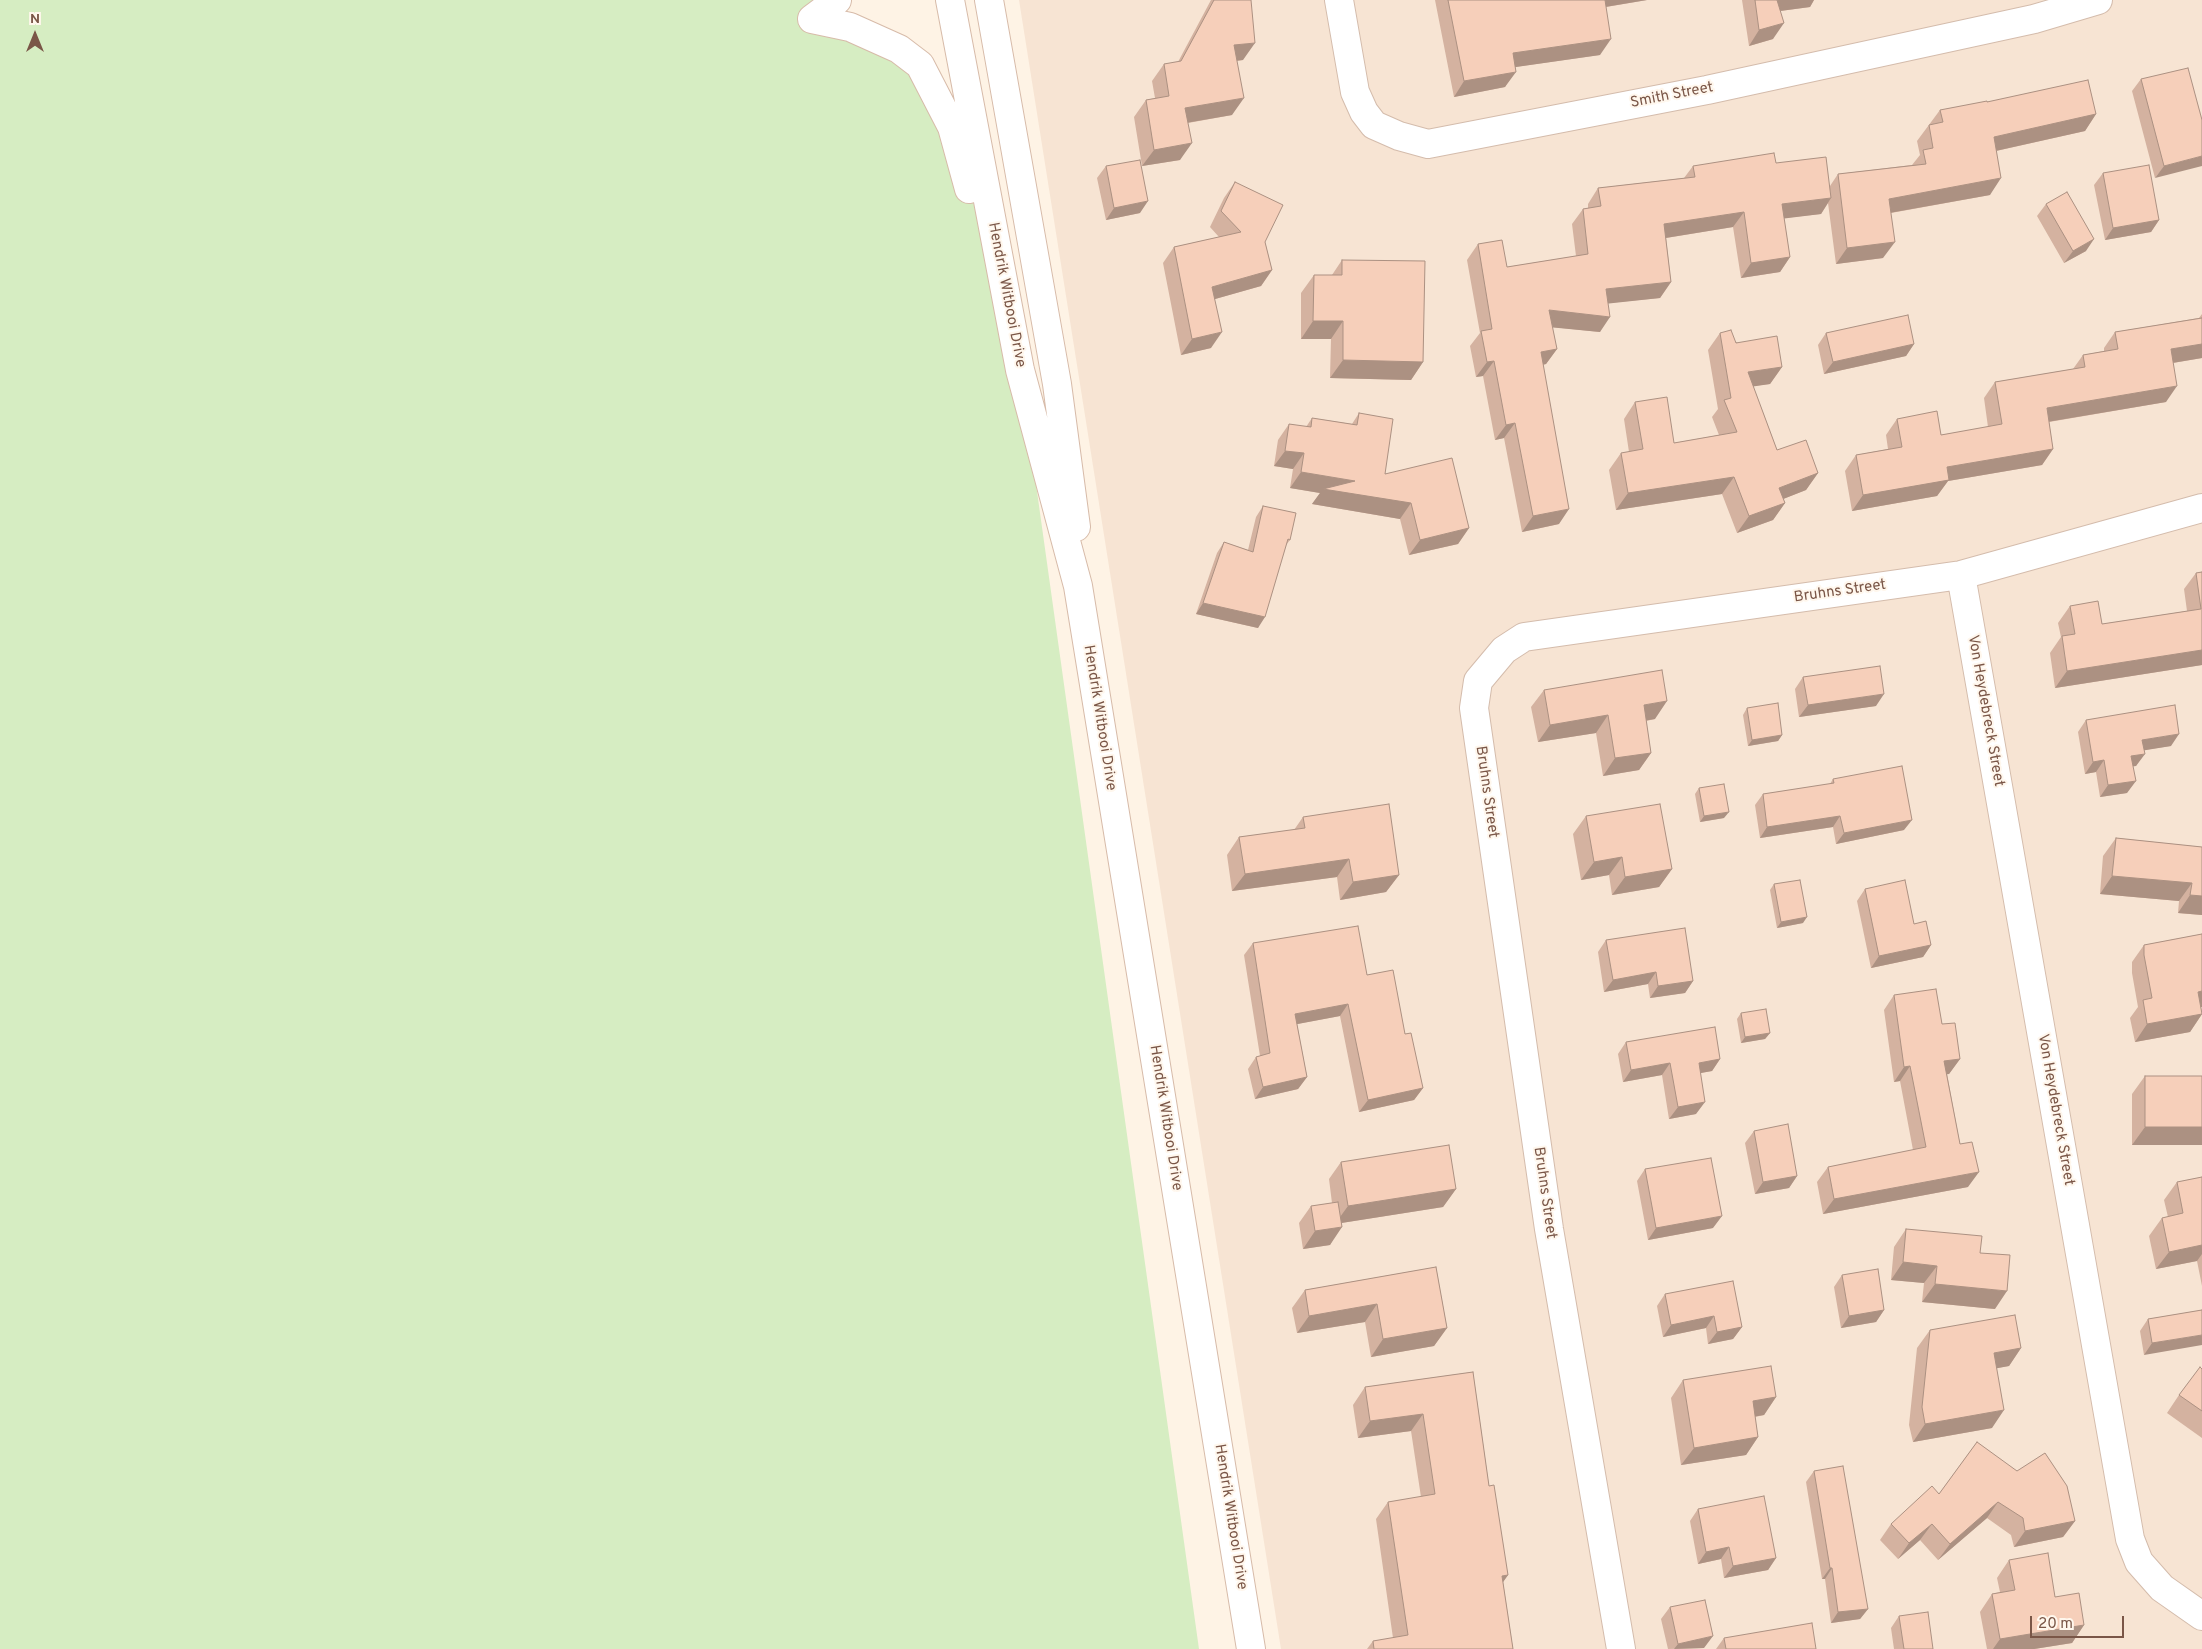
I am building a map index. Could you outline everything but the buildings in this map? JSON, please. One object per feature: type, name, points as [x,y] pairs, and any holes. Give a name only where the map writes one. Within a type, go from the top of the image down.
[{"type":"street","points":[[837,0],[812,19],[850,27],[899,49],[920,65],[952,127],[1020,370]]},
{"type":"street","name":"Hendrik Witbooi Drive","points":[[950,0],[1020,370],[1078,586],[1251,1649]]},
{"type":"street","name":"Hendrik Witbooi Drive","points":[[989,0],[1056,384],[1073,501],[1078,555],[1078,586]]},
{"type":"street","name":"Smith Street","points":[[1339,0],[1355,92],[1364,112],[1374,125],[1399,136],[1428,144],[1716,88],[2034,19],[2098,0]]},
{"type":"street","name":"Bruhns Street","points":[[1621,1649],[1549,1229],[1474,708],[1478,682],[1504,650],[1524,637],[1962,575],[2202,508]]},
{"type":"street","name":"Von Heydebreck Street","points":[[1962,575],[2130,1539],[2139,1562],[2162,1588],[2202,1616]]},
{"type":"shaded area","points":[[1019,0],[2202,0],[2202,1649],[1281,1649]]},
{"type":"green space","points":[[0,0],[837,0],[813,18],[885,43],[952,127],[1020,370],[1199,1649],[0,1649]]}]
